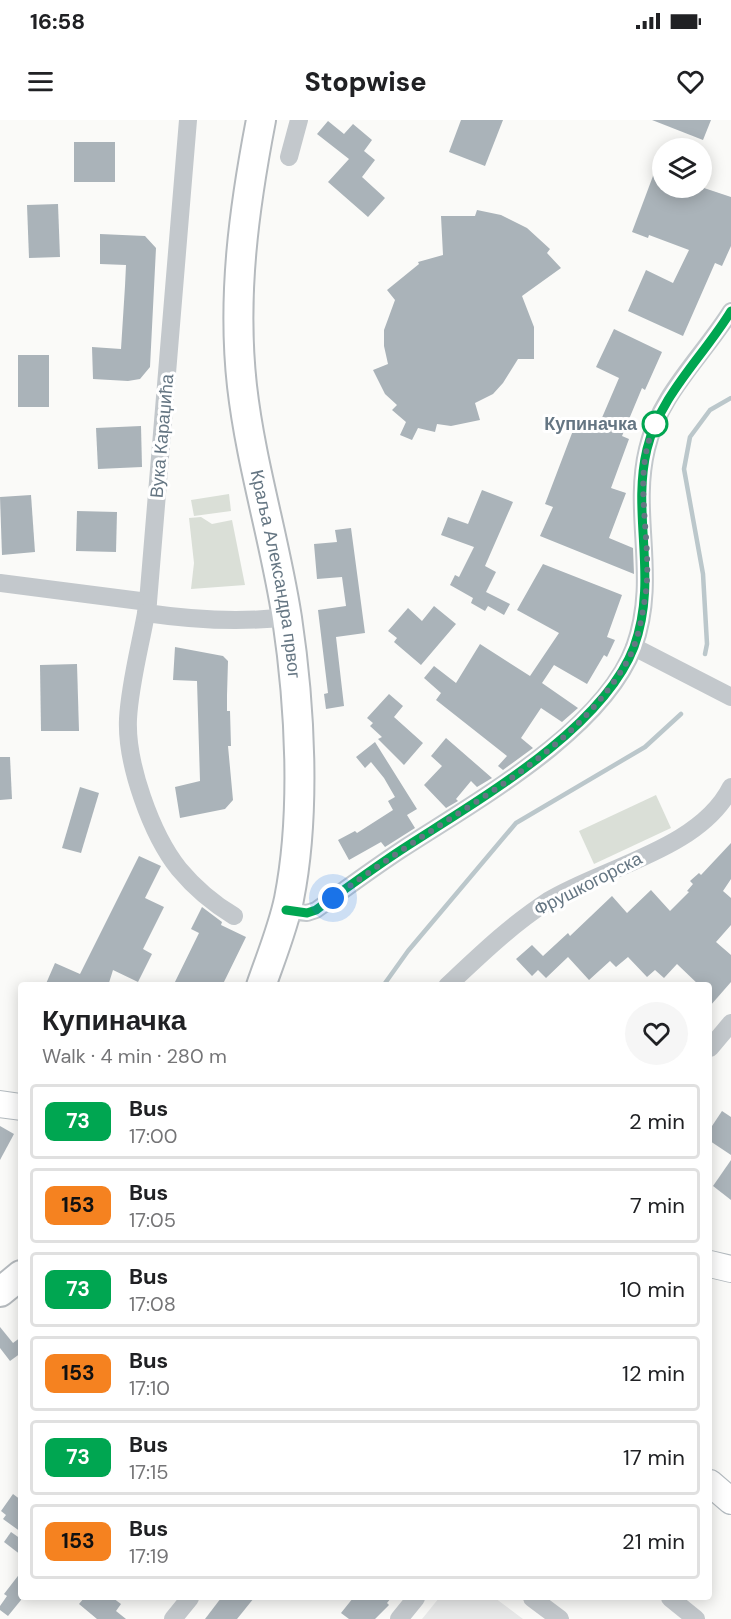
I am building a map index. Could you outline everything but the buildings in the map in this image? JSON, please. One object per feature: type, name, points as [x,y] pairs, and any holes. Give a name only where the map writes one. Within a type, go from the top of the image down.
[{"type":"main road","name":"Краља Александра првог","points":[[261,120],[246,198],[238,280],[242,387],[263,511],[287,617],[298,735],[295,845],[286,910],[262,982]]},
{"type":"main road","name":"Краља Александра првог","points":[[254,982],[273,951]]},
{"type":"main road","points":[[0,1292],[18,1277]]},
{"type":"street","name":"Вука Караџића","points":[[188,120],[147,608],[128,718],[135,770],[146,804],[167,851],[191,883],[234,916]]},
{"type":"street","points":[[289,157],[298,120]]},
{"type":"street","points":[[286,910],[307,913],[316,910],[543,754],[599,700],[634,647],[646,597],[644,475],[651,432],[676,387],[728,322]]},
{"type":"street","points":[[0,583],[147,608],[196,621],[254,621],[287,617]]},
{"type":"street","points":[[634,647],[731,698]]},
{"type":"street","name":"Фрушкогорска","points":[[451,982],[517,922],[551,899],[674,840],[712,813],[731,787]]},
{"type":"street","points":[[712,1046],[731,1023]]},
{"type":"street","points":[[0,1104],[18,1107]]},
{"type":"street","points":[[712,1264],[731,1269]]},
{"type":"street","points":[[712,1485],[731,1501]]},
{"type":"street","points":[[173,1619],[188,1600]]},
{"type":"street","points":[[399,1619],[414,1600]]},
{"type":"street","points":[[535,1600],[560,1619]]},
{"type":"street","points":[[672,1600],[696,1619]]},
{"type":"shaded area","points":[[229,494],[231,511],[194,516],[191,500]]},
{"type":"shaded area","points":[[201,517],[212,524],[232,520],[245,585],[191,589],[194,563],[189,518]]},
{"type":"shaded area","points":[[656,795],[671,828],[594,864],[579,831]]},
{"type":"shaded area","points":[[437,1600],[498,1600],[523,1619],[422,1619]]},
{"type":"waterway","points":[[705,654],[707,644],[703,574],[684,469],[690,437],[710,410],[731,398]]},
{"type":"waterway","points":[[386,982],[408,951],[516,823],[645,747],[681,714]]},
{"type":"bus line","name":"73","points":[[286,910],[307,913],[316,910],[381,864],[482,799],[552,747],[577,724],[611,686],[634,647],[646,597],[647,561],[643,498],[646,452],[651,432],[669,397],[731,311]]},
{"type":"place","name":"Купиначка","points":[[655,424]]},
{"type":"route","points":[[333,898],[514,776],[552,747],[577,724],[611,686],[634,647],[646,597],[644,475],[646,452],[655,424]]}]
